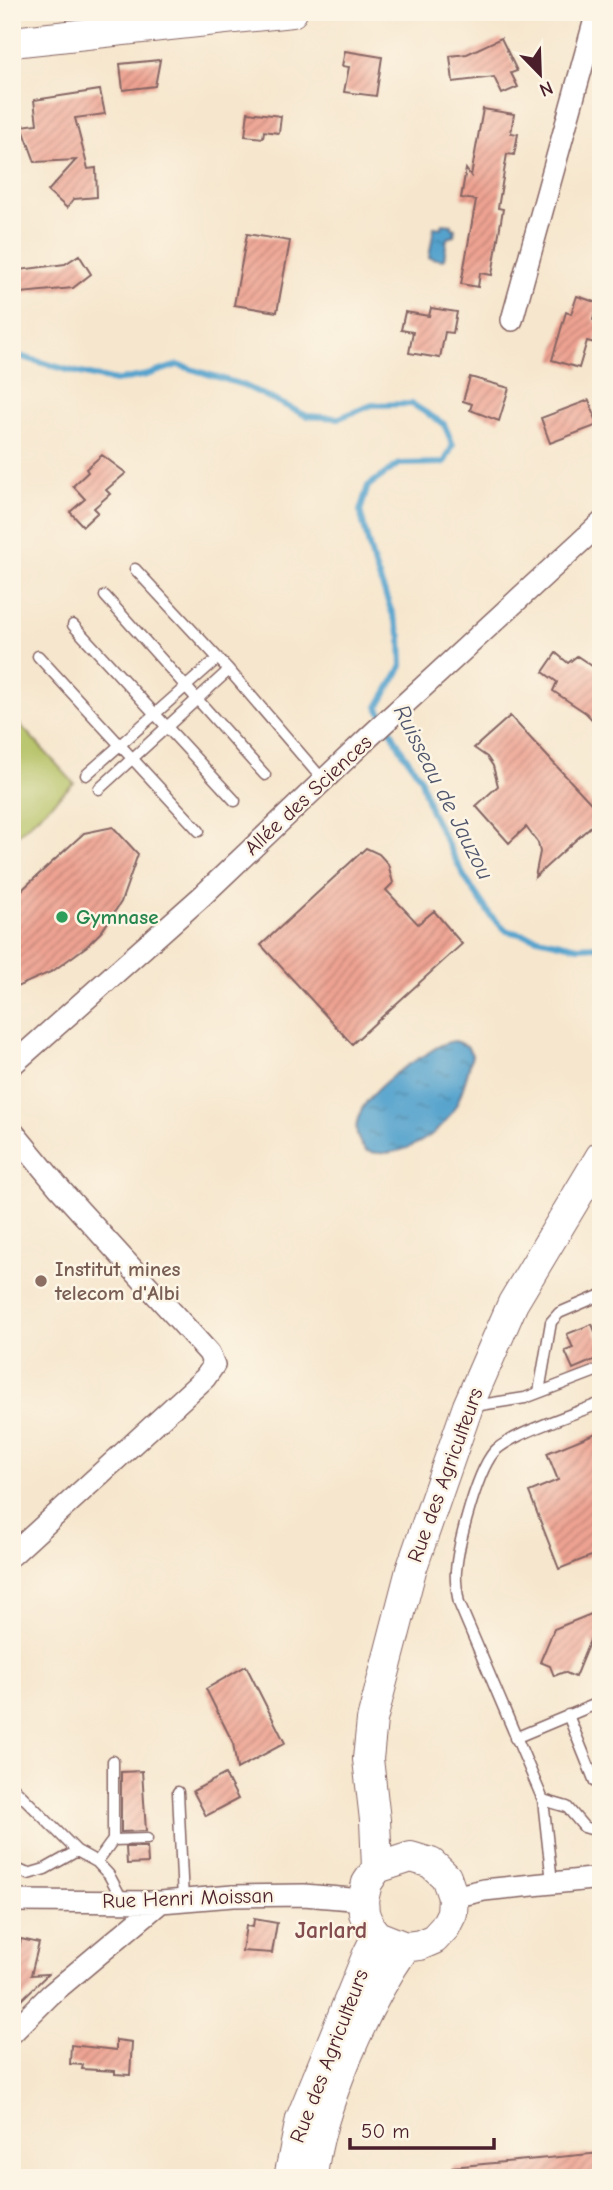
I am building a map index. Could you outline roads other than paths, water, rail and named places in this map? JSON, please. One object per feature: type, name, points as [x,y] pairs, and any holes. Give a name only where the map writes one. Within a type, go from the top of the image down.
[{"type":"street","points":[[12,42],[292,12]]},
{"type":"street","points":[[512,320],[597,12]]},
{"type":"street","name":"Allée des Sciences","points":[[12,1065],[201,897],[370,736],[601,523]]},
{"type":"street","points":[[12,1131],[60,1189],[209,1353],[214,1365],[205,1378],[12,1555]]},
{"type":"street","name":"Rue des Agriculteurs","points":[[363,1900],[367,1883],[377,1868],[368,1759],[372,1720],[411,1570],[468,1406],[513,1303],[601,1157]]},
{"type":"street","points":[[363,1900],[369,1926],[377,1936],[405,1947],[434,1939],[445,1927],[452,1913],[453,1897],[446,1877],[431,1863],[409,1857],[387,1838],[375,1819]]},
{"type":"street","points":[[377,1868],[409,1857]]},
{"type":"street","points":[[453,1897],[552,1882],[601,1878]]},
{"type":"street","name":"Rue Henri Moissan","points":[[12,1901],[161,1902],[233,1895],[304,1895],[363,1900]]},
{"type":"street","points":[[12,2033],[50,1994],[161,1902]]},
{"type":"street","name":"Rue des Agriculteurs","points":[[289,2178],[301,2119],[377,1936]]},
{"type":"street","name":"Rue des Agriculteurs","points":[[312,2178],[322,2124],[345,2063],[384,1976],[405,1947]]},
{"type":"lane","points":[[135,569],[229,670],[323,780]]},
{"type":"lane","points":[[105,596],[265,775]]},
{"type":"lane","points":[[73,625],[235,801]]},
{"type":"lane","points":[[38,656],[200,831]]},
{"type":"lane","points":[[86,775],[218,658]]},
{"type":"lane","points":[[99,789],[229,670]]},
{"type":"lane","points":[[539,1392],[551,1322],[559,1313],[601,1295]]},
{"type":"lane","points":[[468,1406],[525,1398],[601,1368]]},
{"type":"lane","points":[[552,1882],[543,1800],[459,1603],[456,1580],[458,1555],[485,1463],[497,1449],[521,1435],[601,1404]]},
{"type":"lane","points":[[515,1738],[601,1702]]},
{"type":"lane","points":[[568,1716],[595,1782]]},
{"type":"lane","points":[[97,1862],[113,1840],[113,1761]]},
{"type":"lane","points":[[12,1786],[77,1851],[97,1862],[109,1875],[123,1902]]},
{"type":"lane","points":[[178,1792],[183,1900]]},
{"type":"lane","points":[[543,1800],[567,1807],[584,1827],[601,1832]]},
{"type":"lane","points":[[113,1840],[147,1839]]},
{"type":"lane","points":[[12,1867],[28,1874],[46,1869],[77,1851]]},
{"type":"water","points":[[442,224],[452,225],[455,229],[454,236],[447,238],[444,260],[429,258],[434,227],[441,228]]},
{"type":"water","points":[[455,1041],[467,1046],[472,1055],[461,1095],[441,1127],[406,1149],[387,1153],[366,1151],[358,1137],[357,1123],[371,1096],[396,1073],[441,1045]]},
{"type":"waterway","name":"Ruisseau de Jauzou","points":[[12,354],[115,381],[178,365],[243,385],[307,416],[339,418],[372,405],[412,404],[444,424],[453,445],[444,463],[399,464],[368,486],[360,511],[373,561],[401,637],[402,666],[378,707],[420,777],[431,812],[465,878],[491,916],[507,931],[578,947],[601,946]]},
{"type":"place","name":"Gymnase","points":[[62,917]]},
{"type":"place","name":"Institut mines telecom d'Albi","points":[[41,1281]]},
{"type":"district","name":"Jarlard","points":[[331,1930]]}]
